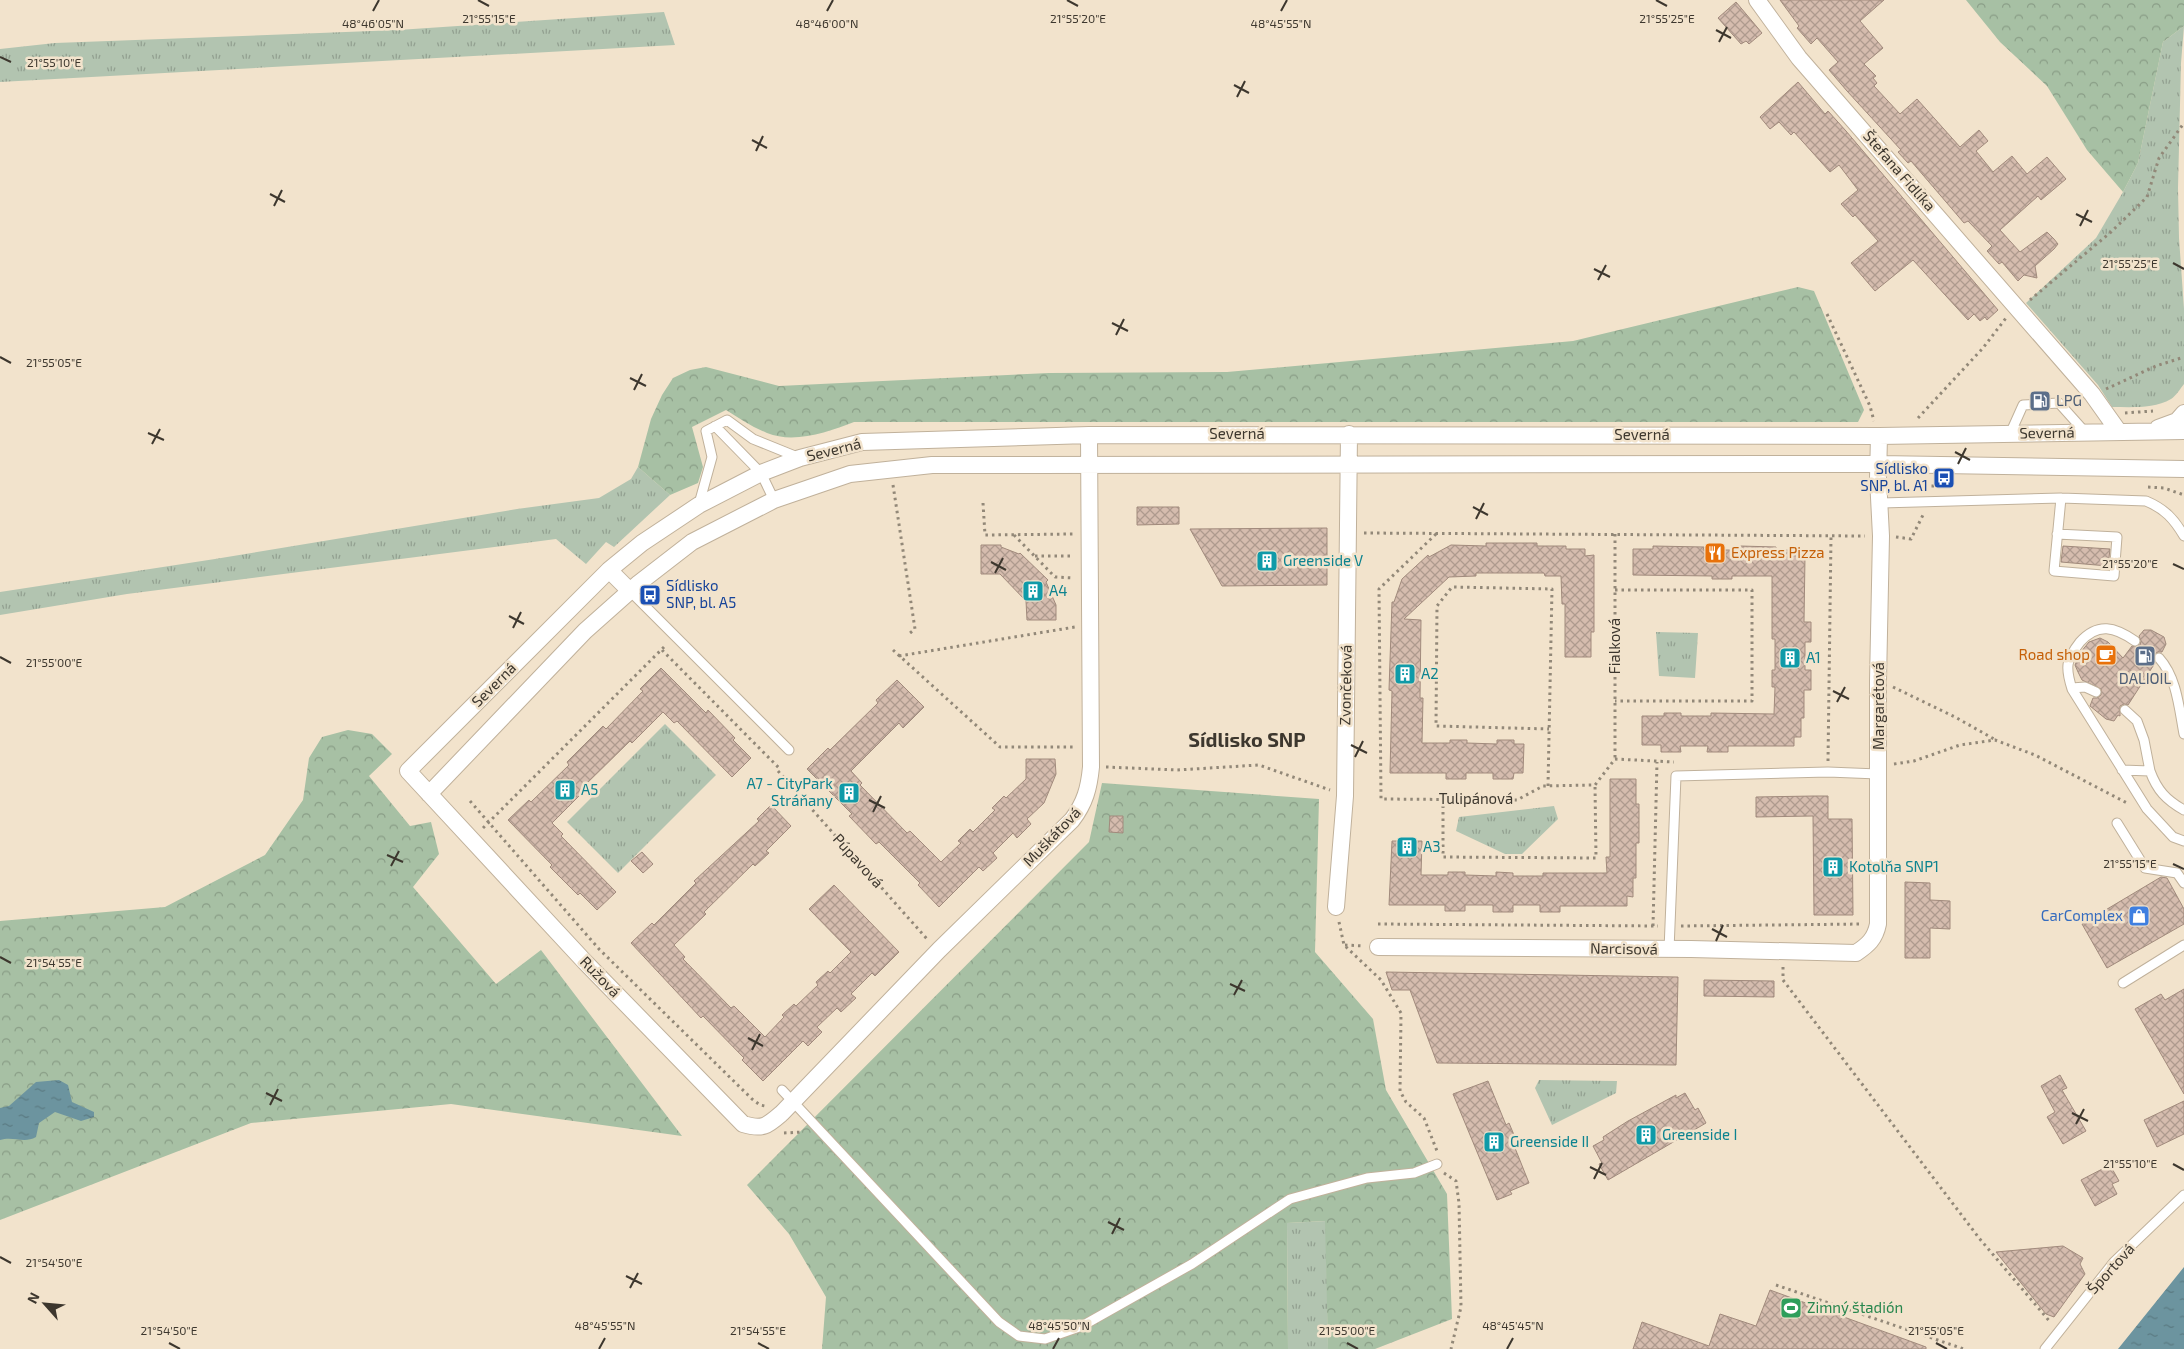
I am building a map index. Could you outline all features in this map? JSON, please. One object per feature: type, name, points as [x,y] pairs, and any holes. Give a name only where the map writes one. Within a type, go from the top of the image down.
[{"type":"street","name":"Štefana Fidlíka","points":[[1757,0],[1799,58],[2092,394],[2104,414],[2119,432]]},
{"type":"street","points":[[2150,431],[2177,421],[2184,413]]},
{"type":"street","name":"Severná","points":[[408,771],[609,570],[642,543],[699,505],[761,472],[800,458],[862,442],[1089,435],[1879,436],[2184,430]]},
{"type":"street","name":"Zvončeková","points":[[1336,907],[1345,796],[1348,434]]},
{"type":"street","name":"Muškátová","points":[[786,1101],[933,944],[1072,820],[1083,805],[1089,789],[1091,767],[1089,435]]},
{"type":"street","name":"Margarétová","points":[[1868,945],[1875,936],[1878,924],[1878,681],[1881,536],[1879,436]]},
{"type":"street","name":"Severná","points":[[429,794],[561,655],[630,591],[692,542],[774,500],[850,474],[932,465],[1088,464],[1879,464],[2184,469]]},
{"type":"street","points":[[2152,469],[2184,477]]},
{"type":"street","points":[[609,570],[630,591]]},
{"type":"street","name":"Ružová","points":[[408,771],[585,962],[743,1124],[756,1128],[768,1125]]},
{"type":"street","name":"Narcisová","points":[[1378,947],[1856,953],[1868,945]]},
{"type":"street","points":[[768,1125],[786,1101]]},
{"type":"lane","points":[[2010,434],[2023,405],[2059,403],[2085,432]]},
{"type":"lane","points":[[699,505],[712,457],[706,431],[727,420],[753,438],[800,458]]},
{"type":"lane","points":[[715,426],[761,472],[774,500]]},
{"type":"lane","points":[[1881,503],[2061,498],[2146,501],[2159,507],[2172,517],[2184,536]]},
{"type":"lane","points":[[2057,534],[2117,537],[2114,576],[2054,571],[2057,534],[2061,498]]},
{"type":"lane","points":[[630,591],[788,750]]},
{"type":"lane","points":[[2136,641],[2122,632],[2104,628],[2088,633],[2069,656],[2067,674],[2072,688],[2147,810],[2173,837],[2184,841]]},
{"type":"lane","points":[[2158,658],[2167,667],[2177,696],[2184,734]]},
{"type":"lane","points":[[2072,688],[2085,687],[2096,692]]},
{"type":"lane","points":[[2124,710],[2137,721],[2150,771],[2157,788],[2170,802],[2184,810]]},
{"type":"lane","points":[[1669,950],[1676,776],[1878,770]]},
{"type":"lane","points":[[2122,770],[2150,771]]},
{"type":"lane","points":[[2117,824],[2145,868],[2177,873],[2184,883]]},
{"type":"lane","points":[[2123,983],[2184,946]]},
{"type":"lane","points":[[786,1101],[821,1130],[901,1219],[999,1322],[1019,1336],[1044,1340],[1082,1326],[1192,1264],[1290,1199],[1367,1178],[1414,1173],[1437,1164]]},
{"type":"lane","name":"Športová","points":[[2045,1349],[2114,1262],[2184,1195]]},
{"type":"path","points":[[1906,434],[1927,407],[1946,389],[2018,308],[2111,232],[2147,197],[2159,158],[2184,123]]},
{"type":"path","points":[[1827,314],[1870,406],[1879,436]]},
{"type":"path","points":[[2092,394],[2156,366],[2184,357]]},
{"type":"path","points":[[2104,414],[2144,413],[2157,410]]},
{"type":"path","points":[[1348,533],[1881,536],[1911,539],[1924,513],[1925,465]]},
{"type":"path","points":[[891,469],[915,629],[910,633]]},
{"type":"path","points":[[983,504],[985,535],[1089,534]]},
{"type":"path","name":"Tulipánová","points":[[1437,533],[1379,589],[1381,798],[1517,800],[1543,786],[1595,784]]},
{"type":"path","points":[[1014,534],[1055,577],[1090,578]]},
{"type":"path","name":"Fialková","points":[[1595,784],[1615,759],[1615,534]]},
{"type":"path","points":[[1828,772],[1831,536]]},
{"type":"path","points":[[1035,556],[1090,556]]},
{"type":"path","points":[[1548,786],[1552,589],[1452,587],[1437,606],[1436,726],[1549,729]]},
{"type":"path","points":[[1615,590],[1752,590],[1752,701],[1615,701]]},
{"type":"path","points":[[899,656],[1090,625]]},
{"type":"path","points":[[472,838],[675,637]]},
{"type":"path","name":"Púpavová","points":[[662,650],[778,770],[933,944]]},
{"type":"path","points":[[893,650],[1000,747],[1091,747]]},
{"type":"path","points":[[1878,681],[1920,699],[1995,740],[2035,755],[2127,803],[2147,810]]},
{"type":"path","points":[[1878,770],[1914,761],[1960,745],[1995,740]]},
{"type":"path","points":[[1653,926],[1657,762]]},
{"type":"path","points":[[1091,767],[1177,770],[1259,765],[1345,796]]},
{"type":"path","points":[[1444,799],[1443,857],[1596,858],[1595,784]]},
{"type":"path","points":[[470,801],[599,949],[752,1099],[760,1105],[767,1106],[786,1101]]},
{"type":"path","points":[[1336,907],[1344,945],[1382,980],[1401,1013],[1400,1091],[1406,1102],[1424,1118],[1437,1147],[1437,1164],[1445,1174],[1456,1181],[1459,1203],[1461,1307],[1451,1349]]},
{"type":"path","points":[[1378,924],[1653,926],[1878,924]]},
{"type":"path","points":[[920,946],[933,944]]},
{"type":"path","points":[[1783,951],[1783,980],[1979,1238],[2058,1332]]},
{"type":"path","points":[[768,1125],[783,1132],[821,1130]]},
{"type":"path","points":[[1776,1285],[1964,1349]]},
{"type":"green space","points":[[1966,0],[2184,0],[2184,26],[2163,42],[2138,163],[2123,192],[2087,150],[2047,86],[2000,42]]},
{"type":"green space","points":[[664,12],[675,45],[0,82],[0,49],[55,43],[398,30]]},
{"type":"green space","points":[[2184,26],[2181,63],[2178,188],[2184,309],[2184,384],[2175,396],[2164,402],[2142,407],[2112,407],[2098,385],[2026,303],[2096,238],[2123,192],[2138,163],[2163,42]]},
{"type":"green space","points":[[1798,287],[1814,291],[1864,410],[1858,422],[854,422],[822,433],[788,437],[761,431],[726,410],[692,427],[703,467],[698,483],[670,495],[638,467],[651,419],[662,395],[673,378],[690,370],[706,367],[779,386],[1049,373],[1227,372],[1573,341]]},
{"type":"green space","points":[[638,467],[670,495],[614,547],[606,542],[586,564],[556,539],[127,594],[0,615],[0,592],[517,509],[599,498],[631,479]]},
{"type":"green space","points":[[1656,632],[1698,633],[1695,678],[1659,676]]},
{"type":"green space","points":[[665,724],[716,775],[618,873],[567,822]]},
{"type":"green space","points":[[348,730],[372,734],[392,754],[369,776],[410,826],[431,822],[439,854],[413,887],[496,984],[541,950],[682,1136],[451,1104],[251,1123],[0,1220],[0,921],[165,907],[265,855],[303,800],[309,758],[322,737]]},
{"type":"green space","points":[[1102,783],[1319,799],[1315,952],[1373,1019],[1386,1090],[1447,1194],[1452,1319],[1375,1349],[1328,1349],[1325,1221],[1287,1223],[1288,1349],[822,1349],[826,1297],[789,1234],[747,1185],[1089,842]]},
{"type":"green space","points":[[1554,806],[1558,819],[1522,854],[1505,854],[1456,831],[1459,817]]},
{"type":"green space","points":[[1539,1080],[1617,1081],[1616,1093],[1552,1125],[1535,1088]]},
{"type":"green space","points":[[1326,1221],[1328,1349],[1288,1349],[1287,1223]]},
{"type":"water","points":[[59,1080],[68,1085],[72,1102],[94,1112],[94,1117],[81,1121],[55,1112],[39,1123],[36,1137],[27,1140],[0,1140],[0,1108],[9,1106],[36,1082]]},
{"type":"water","points":[[2184,1267],[2184,1349],[2118,1349]]},
{"type":"building","points":[[1780,0],[1884,0],[1860,21],[1883,48],[1864,64],[1876,76],[1873,78],[1877,83],[1874,86],[1900,114],[1917,99],[1960,147],[1979,130],[1988,141],[1976,151],[1993,172],[2012,156],[2027,174],[2047,157],[2066,179],[2041,200],[2038,196],[2000,230],[2020,252],[2047,232],[2058,244],[2035,266],[2037,278],[2024,275],[2018,281],[2002,262],[1999,264],[1987,251],[1992,246],[1968,221],[1964,223],[1911,161],[1908,163],[1898,152],[1901,150],[1829,70],[1838,62],[1817,38],[1811,44],[1797,28],[1799,26]]},
{"type":"building","points":[[1736,2],[1762,33],[1749,44],[1746,41],[1741,44],[1718,18]]},
{"type":"building","points":[[1798,82],[1825,114],[1828,111],[1846,131],[1998,310],[1987,320],[1985,317],[1980,321],[1974,314],[1968,320],[1913,260],[1875,291],[1851,263],[1878,241],[1855,215],[1853,217],[1841,204],[1858,190],[1839,165],[1830,172],[1794,132],[1791,135],[1779,122],[1770,129],[1760,117]]},
{"type":"building","points":[[1137,507],[1179,507],[1179,524],[1137,525]]},
{"type":"building","name":"Greenside V","points":[[1327,528],[1327,585],[1222,586],[1190,529]]},
{"type":"building","name":"A2","points":[[1486,543],[1537,543],[1537,546],[1566,546],[1566,549],[1585,549],[1585,556],[1594,555],[1594,632],[1591,632],[1591,657],[1565,657],[1565,604],[1562,604],[1561,576],[1545,576],[1544,573],[1476,573],[1476,576],[1449,577],[1404,619],[1421,620],[1420,698],[1423,698],[1422,743],[1450,743],[1450,740],[1467,740],[1467,743],[1497,744],[1497,740],[1514,740],[1514,744],[1524,744],[1523,773],[1514,773],[1513,779],[1493,779],[1493,773],[1466,773],[1466,779],[1446,779],[1446,773],[1390,773],[1392,691],[1389,690],[1392,602],[1394,602],[1402,579],[1428,555],[1429,557],[1451,545],[1486,546]]},
{"type":"building","name":"A4","points":[[981,545],[1001,545],[1001,547],[1020,553],[1048,580],[1046,582],[1056,605],[1056,620],[1027,620],[1026,601],[1000,574],[981,574]]},
{"type":"building","name":"A1","points":[[1653,546],[1704,547],[1703,550],[1740,550],[1740,546],[1776,547],[1776,550],[1795,550],[1796,556],[1805,556],[1804,622],[1811,622],[1811,642],[1805,642],[1805,670],[1811,670],[1811,690],[1804,690],[1804,718],[1801,718],[1801,737],[1794,737],[1794,746],[1728,746],[1728,752],[1707,752],[1708,746],[1680,746],[1681,752],[1661,752],[1661,745],[1642,745],[1642,716],[1664,716],[1664,713],[1681,713],[1681,716],[1711,716],[1711,713],[1774,714],[1775,687],[1772,687],[1772,670],[1775,670],[1775,639],[1772,639],[1772,576],[1732,576],[1732,579],[1712,579],[1712,576],[1633,575],[1633,549],[1653,549]]},
{"type":"building","points":[[2063,546],[2110,549],[2108,566],[2061,562]]},
{"type":"building","points":[[2144,630],[2151,630],[2164,637],[2166,644],[2162,652],[2153,655],[2155,663],[2128,705],[2120,706],[2120,716],[2118,715],[2114,721],[2106,719],[2090,706],[2093,698],[2101,695],[2101,689],[2082,680],[2075,665],[2081,652],[2089,642],[2100,638],[2108,642],[2123,658],[2132,646],[2140,645],[2139,636]]},
{"type":"building","name":"A5","points":[[661,668],[706,713],[708,710],[751,758],[732,777],[677,721],[674,723],[663,712],[581,789],[584,791],[552,823],[563,834],[561,836],[616,892],[597,910],[580,893],[578,895],[550,867],[552,865],[508,820],[529,800],[531,802],[569,765],[567,762],[603,726],[606,729],[643,691],[640,689]]},
{"type":"building","name":"A7 - CityPark Stráňany","points":[[897,680],[924,707],[903,728],[899,723],[851,771],[862,783],[860,785],[907,833],[910,831],[941,862],[961,843],[958,841],[970,829],[973,832],[995,810],[992,808],[1004,796],[1006,798],[1026,779],[1026,759],[1055,759],[1056,774],[1044,803],[1027,819],[1031,824],[1017,838],[1013,833],[993,853],[997,858],[983,871],[979,867],[939,907],[918,885],[920,883],[879,842],[876,844],[849,816],[852,814],[807,769],[828,748],[830,750],[878,703],[876,700]]},
{"type":"building","name":"A3","points":[[1610,779],[1636,779],[1636,804],[1639,804],[1639,843],[1636,843],[1636,878],[1633,878],[1633,897],[1627,896],[1627,906],[1560,906],[1560,912],[1540,912],[1540,905],[1513,905],[1513,912],[1493,912],[1493,905],[1465,905],[1465,911],[1445,911],[1445,905],[1389,905],[1392,841],[1422,841],[1421,875],[1448,875],[1448,872],[1465,872],[1465,875],[1496,876],[1496,872],[1513,873],[1513,876],[1543,876],[1543,873],[1607,873],[1606,857],[1610,857]]},
{"type":"building","name":"Kotolňa SNP1","points":[[1828,796],[1828,819],[1852,819],[1853,915],[1814,915],[1813,816],[1756,817],[1756,797]]},
{"type":"building","points":[[771,805],[791,826],[766,851],[769,853],[755,866],[753,864],[704,912],[706,914],[674,945],[685,957],[683,959],[731,1008],[734,1006],[765,1037],[784,1017],[782,1015],[794,1004],[796,1006],[818,985],[816,982],[828,971],[830,973],[851,952],[809,909],[834,885],[899,952],[875,976],[872,973],[851,994],[856,998],[841,1012],[837,1008],[817,1027],[822,1032],[808,1046],[803,1041],[763,1081],[742,1060],[744,1058],[703,1016],[701,1018],[631,943],[652,923],[654,925],[696,883],[694,881],[759,821],[757,819]]},
{"type":"building","points":[[1110,816],[1123,816],[1123,833],[1109,832]]},
{"type":"building","points":[[642,852],[653,864],[643,873],[631,861]]},
{"type":"building","name":"CarComplex","points":[[2161,877],[2167,878],[2184,909],[2184,924],[2107,968],[2082,924]]},
{"type":"building","points":[[1905,882],[1930,883],[1930,900],[1950,901],[1950,929],[1930,928],[1930,958],[1905,958]]},
{"type":"building","points":[[1386,972],[1678,977],[1676,1065],[1437,1063],[1410,990],[1392,990]]},
{"type":"building","points":[[1704,980],[1774,981],[1774,997],[1704,996]]},
{"type":"building","points":[[2184,989],[2184,1094],[2135,1009],[2161,994],[2165,1000]]},
{"type":"building","points":[[2060,1075],[2067,1088],[2062,1090],[2086,1131],[2063,1144],[2047,1117],[2055,1112],[2041,1086]]},
{"type":"building","name":"Greenside II","points":[[1488,1081],[1506,1125],[1509,1123],[1517,1142],[1513,1143],[1529,1183],[1510,1191],[1512,1194],[1497,1200],[1453,1094]]},
{"type":"building","name":"Greenside I","points":[[1685,1093],[1695,1110],[1698,1108],[1706,1123],[1608,1180],[1599,1164],[1602,1163],[1593,1146],[1604,1140],[1603,1137],[1628,1121],[1676,1095],[1676,1098]]},
{"type":"building","points":[[2184,1101],[2184,1134],[2157,1147],[2144,1120]]},
{"type":"building","points":[[2110,1165],[2119,1181],[2112,1184],[2117,1194],[2095,1206],[2081,1180]]},
{"type":"building","points":[[2063,1246],[2083,1258],[2080,1264],[2085,1274],[2054,1317],[2046,1314],[1996,1252]]},
{"type":"building","name":"Zimný štadión","points":[[1770,1290],[1926,1347],[1926,1349],[1633,1349],[1642,1322],[1709,1346],[1720,1314],[1756,1326]]},
{"type":"place","name":"LPG","points":[[2040,401]]},
{"type":"place","name":"Sídlisko SNP, bl. A1","points":[[1944,478]]},
{"type":"place","name":"Express Pizza","points":[[1715,553]]},
{"type":"place","name":"Greenside V","points":[[1267,561]]},
{"type":"place","name":"A4","points":[[1033,591]]},
{"type":"place","name":"Sídlisko SNP, bl. A5","points":[[650,595]]},
{"type":"place","name":"Road shop","points":[[2106,655]]},
{"type":"place","name":"DALIOIL","points":[[2145,656]]},
{"type":"place","name":"A1","points":[[1790,658]]},
{"type":"place","name":"A2","points":[[1405,674]]},
{"type":"place","name":"A5","points":[[565,790]]},
{"type":"place","name":"A7 - CityPark Stráňany","points":[[849,793]]},
{"type":"place","name":"A3","points":[[1407,847]]},
{"type":"place","name":"Kotolňa SNP1","points":[[1833,867]]},
{"type":"place","name":"CarComplex","points":[[2139,916]]},
{"type":"place","name":"Greenside I","points":[[1646,1135]]},
{"type":"place","name":"Greenside II","points":[[1494,1142]]},
{"type":"place","name":"Zimný štadión","points":[[1791,1308]]},
{"type":"district","name":"Sídlisko SNP","points":[[1247,740]]}]
